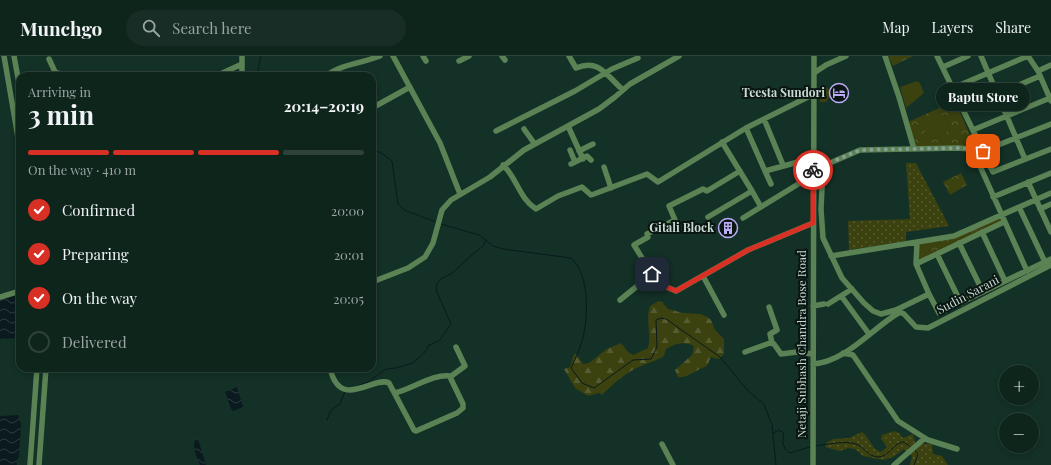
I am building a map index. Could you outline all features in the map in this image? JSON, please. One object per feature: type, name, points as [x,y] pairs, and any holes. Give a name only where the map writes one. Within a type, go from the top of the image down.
[{"type":"street","points":[[4,56],[16,126]]},
{"type":"street","points":[[14,56],[17,72]]},
{"type":"street","points":[[242,56],[242,72]]},
{"type":"street","points":[[340,72],[352,64],[363,63],[380,56]]},
{"type":"street","points":[[459,61],[469,56]]},
{"type":"street","points":[[570,56],[576,68],[586,64],[591,64],[605,73],[623,90]]},
{"type":"street","points":[[376,280],[408,268],[423,259],[431,249],[441,212],[451,200],[490,177],[503,165],[534,143],[568,126],[604,105],[640,78],[679,56]]},
{"type":"street","points":[[814,74],[826,65],[846,56]]},
{"type":"street","points":[[885,56],[914,149]]},
{"type":"street","points":[[937,56],[993,172],[1051,149]]},
{"type":"street","points":[[943,67],[968,56]]},
{"type":"street","points":[[981,56],[1017,137],[1025,159]]},
{"type":"street","points":[[953,88],[1028,56],[1049,90],[1050,100],[973,130]]},
{"type":"street","points":[[395,57],[440,143],[460,194]]},
{"type":"street","points":[[496,131],[580,88],[605,73],[638,58]]},
{"type":"street","points":[[814,58],[826,65]]},
{"type":"street","name":"Netaji Subhash Chandra Bose Road","points":[[813,465],[812,354],[814,58]]},
{"type":"street","points":[[49,59],[55,72]]},
{"type":"street","points":[[225,72],[242,64]]},
{"type":"street","points":[[963,109],[1039,74],[1051,65]]},
{"type":"street","points":[[376,106],[410,87]]},
{"type":"street","points":[[503,165],[513,177],[521,195],[536,209],[558,196],[578,188],[585,188],[591,195],[647,174],[658,182],[691,164],[722,142],[746,128],[814,94]]},
{"type":"street","points":[[764,118],[783,165]]},
{"type":"street","points":[[975,155],[1051,124]]},
{"type":"street","points":[[568,126],[583,159]]},
{"type":"street","points":[[746,128],[771,184]]},
{"type":"street","points":[[524,129],[534,143]]},
{"type":"street","points":[[722,142],[761,207]]},
{"type":"street","points":[[591,160],[588,156],[573,163],[568,150],[578,149],[593,144]]},
{"type":"street","points":[[813,167],[822,166],[860,150],[968,148],[975,155],[1004,222],[1028,272]]},
{"type":"street","points":[[765,172],[783,165],[813,158]]},
{"type":"street","points":[[604,166],[611,188]]},
{"type":"street","points":[[822,166],[821,209],[823,238],[842,278],[870,308],[881,314],[896,310],[929,294]]},
{"type":"street","points":[[740,171],[708,191],[703,189],[669,206],[675,220],[648,234],[648,237],[634,245],[652,274],[656,274],[664,286],[674,292],[748,250],[813,223]]},
{"type":"street","points":[[993,197],[1051,172]]},
{"type":"street","points":[[743,218],[813,175]]},
{"type":"street","points":[[1028,182],[1051,232]]},
{"type":"street","points":[[708,217],[752,191]]},
{"type":"street","points":[[831,256],[954,236],[1051,193]]},
{"type":"street","points":[[1040,209],[1051,204]]},
{"type":"street","points":[[1019,207],[1044,262]]},
{"type":"street","points":[[916,264],[1004,222]]},
{"type":"street","points":[[982,232],[1005,281]]},
{"type":"street","points":[[813,239],[823,238]]},
{"type":"street","points":[[917,242],[916,264],[938,312],[1028,272],[1051,259]]},
{"type":"street","points":[[960,243],[983,292]]},
{"type":"street","points":[[937,254],[961,303]]},
{"type":"street","name":"Sudin Sarani","points":[[869,334],[898,313],[903,313],[916,327],[928,328],[1028,272],[1051,265]]},
{"type":"street","points":[[620,300],[652,274]]},
{"type":"street","points":[[703,276],[724,315]]},
{"type":"street","points":[[813,306],[826,304],[842,297],[852,289]]},
{"type":"street","points":[[0,297],[16,292]]},
{"type":"street","points":[[812,364],[820,364],[842,353],[869,334],[842,297]]},
{"type":"street","points":[[769,307],[777,330],[770,334],[772,343],[781,354],[797,352],[812,354]]},
{"type":"street","points":[[745,352],[772,343]]},
{"type":"street","points":[[395,393],[414,387],[435,377],[451,376],[465,366],[456,347]]},
{"type":"street","points":[[849,349],[898,421],[925,438],[957,449]]},
{"type":"street","points":[[842,353],[853,355]]},
{"type":"street","points":[[30,465],[37,372]]},
{"type":"street","points":[[39,465],[46,372]]},
{"type":"street","points":[[332,372],[340,386],[357,390],[384,381],[389,383],[414,430],[418,431],[457,413],[463,408],[451,376]]},
{"type":"street","points":[[894,465],[925,438]]},
{"type":"street","points":[[662,444],[670,464]]},
{"type":"green space","points":[[888,56],[913,56],[893,66]]},
{"type":"green space","points":[[917,81],[920,83],[924,93],[906,108],[900,87]]},
{"type":"green space","points":[[820,87],[826,87],[830,91],[830,96],[826,102],[820,102]]},
{"type":"green space","points":[[955,101],[974,144],[971,147],[916,146],[908,122]]},
{"type":"green space","points":[[936,114],[944,118],[948,126],[944,134],[936,138],[928,134],[924,126],[928,118]]},
{"type":"green space","points":[[906,163],[916,163],[949,226],[906,232],[906,241],[849,250],[848,221],[910,219]]},
{"type":"green space","points":[[961,173],[967,185],[950,195],[943,182]]},
{"type":"green space","points":[[1001,214],[1004,222],[916,264],[917,242],[954,236]]},
{"type":"green space","points":[[659,301],[662,302],[668,309],[683,313],[701,314],[711,320],[715,330],[724,339],[724,354],[719,359],[711,357],[707,366],[684,377],[678,377],[675,370],[692,355],[694,346],[683,343],[676,344],[666,349],[664,356],[661,358],[625,375],[602,395],[599,393],[588,396],[575,388],[564,369],[570,367],[574,354],[576,354],[583,364],[589,363],[607,349],[621,343],[628,352],[633,355],[648,348],[648,321],[650,306]]},
{"type":"green space","points":[[894,431],[899,433],[903,438],[913,434],[915,443],[932,444],[933,454],[942,456],[948,465],[910,465],[912,456],[904,449],[893,457],[883,460],[863,456],[855,449],[848,448],[840,451],[825,447],[827,442],[834,439],[849,438],[862,432],[872,445],[881,452],[887,447],[881,439],[882,435]]},
{"type":"water","points":[[16,292],[16,338],[0,339],[0,298]]},
{"type":"water","points":[[237,387],[243,407],[233,411],[225,392]]},
{"type":"water","points":[[18,415],[21,424],[19,457],[16,461],[17,465],[0,465],[0,416]]},
{"type":"water","points":[[196,439],[198,439],[206,465],[200,465],[197,459],[194,448]]},
{"type":"waterway","points":[[258,72],[261,56]]},
{"type":"waterway","points":[[376,152],[380,152],[392,161],[398,204],[404,210],[436,222]]},
{"type":"waterway","points":[[441,224],[479,235],[493,246],[503,249],[571,258],[581,273],[586,293],[584,333],[571,368],[582,383],[594,388],[633,360],[651,359],[657,347],[656,320],[661,318],[666,319],[720,357],[749,392],[764,404],[772,425],[776,465]]},
{"type":"waterway","points":[[358,386],[368,382],[386,369],[413,363],[425,352],[429,345],[439,341],[451,324],[436,290],[437,283],[452,273],[483,246],[486,240]]},
{"type":"waterway","points":[[327,420],[331,410],[340,404],[345,391]]},
{"type":"waterway","points":[[773,433],[779,430],[784,433],[783,444],[785,449],[790,453],[810,447]]},
{"type":"waterway","points":[[815,446],[851,443],[859,445],[871,455],[877,457],[885,455],[900,443],[904,442],[911,447]]},
{"type":"waterway","points":[[914,465],[918,454],[915,450]]},
{"type":"way so far","points":[[813,170],[813,167],[819,167],[860,150],[968,148],[975,155],[983,151]]},
{"type":"place","name":"Teesta Sundori","points":[[839,93]]},
{"type":"place","name":"Baptu Store","points":[[983,151]]},
{"type":"place","name":"Gitali Block","points":[[728,228]]},
{"type":"route","points":[[652,274],[656,274],[664,286],[671,288],[674,292],[748,250],[813,223],[813,170]]}]
